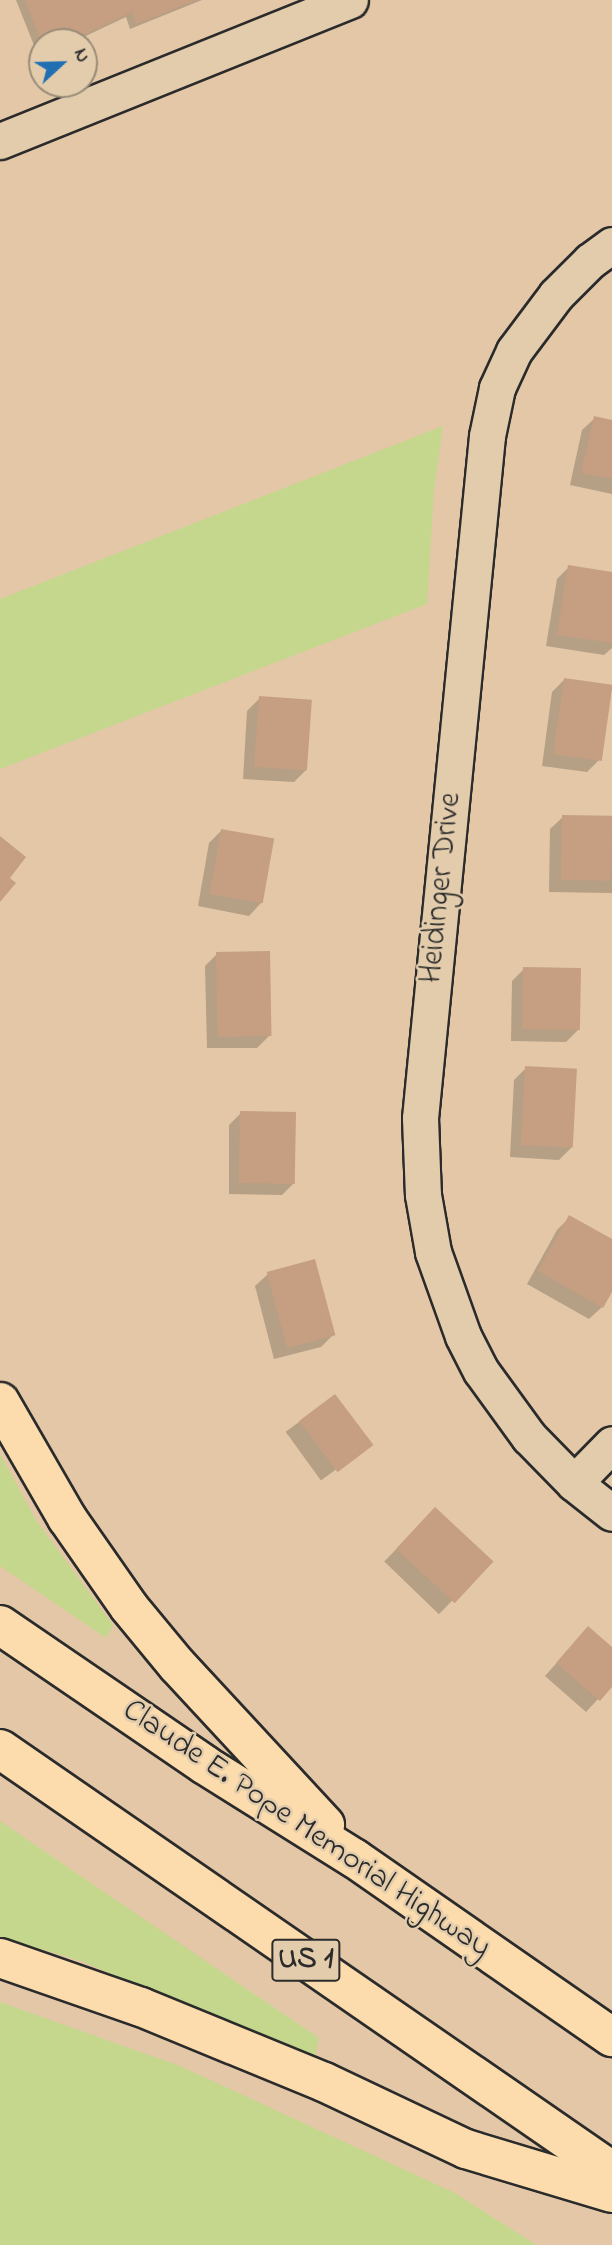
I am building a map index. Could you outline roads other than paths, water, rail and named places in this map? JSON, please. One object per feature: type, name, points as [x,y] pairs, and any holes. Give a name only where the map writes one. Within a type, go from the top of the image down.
[{"type":"highway","points":[[0,1402],[67,1518],[129,1607],[177,1665],[355,1858]]},
{"type":"highway","name":"Claude E. Pope Memorial Highway","points":[[0,1625],[205,1765],[355,1858],[612,2036]]},
{"type":"highway","name":"US 1","points":[[0,1749],[612,2171]]},
{"type":"highway","points":[[0,1958],[154,2011],[324,2081],[466,2149],[612,2193]]},
{"type":"street","points":[[0,141],[350,0]]},
{"type":"street","name":"Heidinger Drive","points":[[612,245],[590,261],[556,295],[514,351],[497,388],[487,436],[420,1118],[423,1195],[433,1252],[463,1336],[513,1418],[574,1483],[612,1513]]},
{"type":"street","points":[[574,1483],[612,1444]]}]
